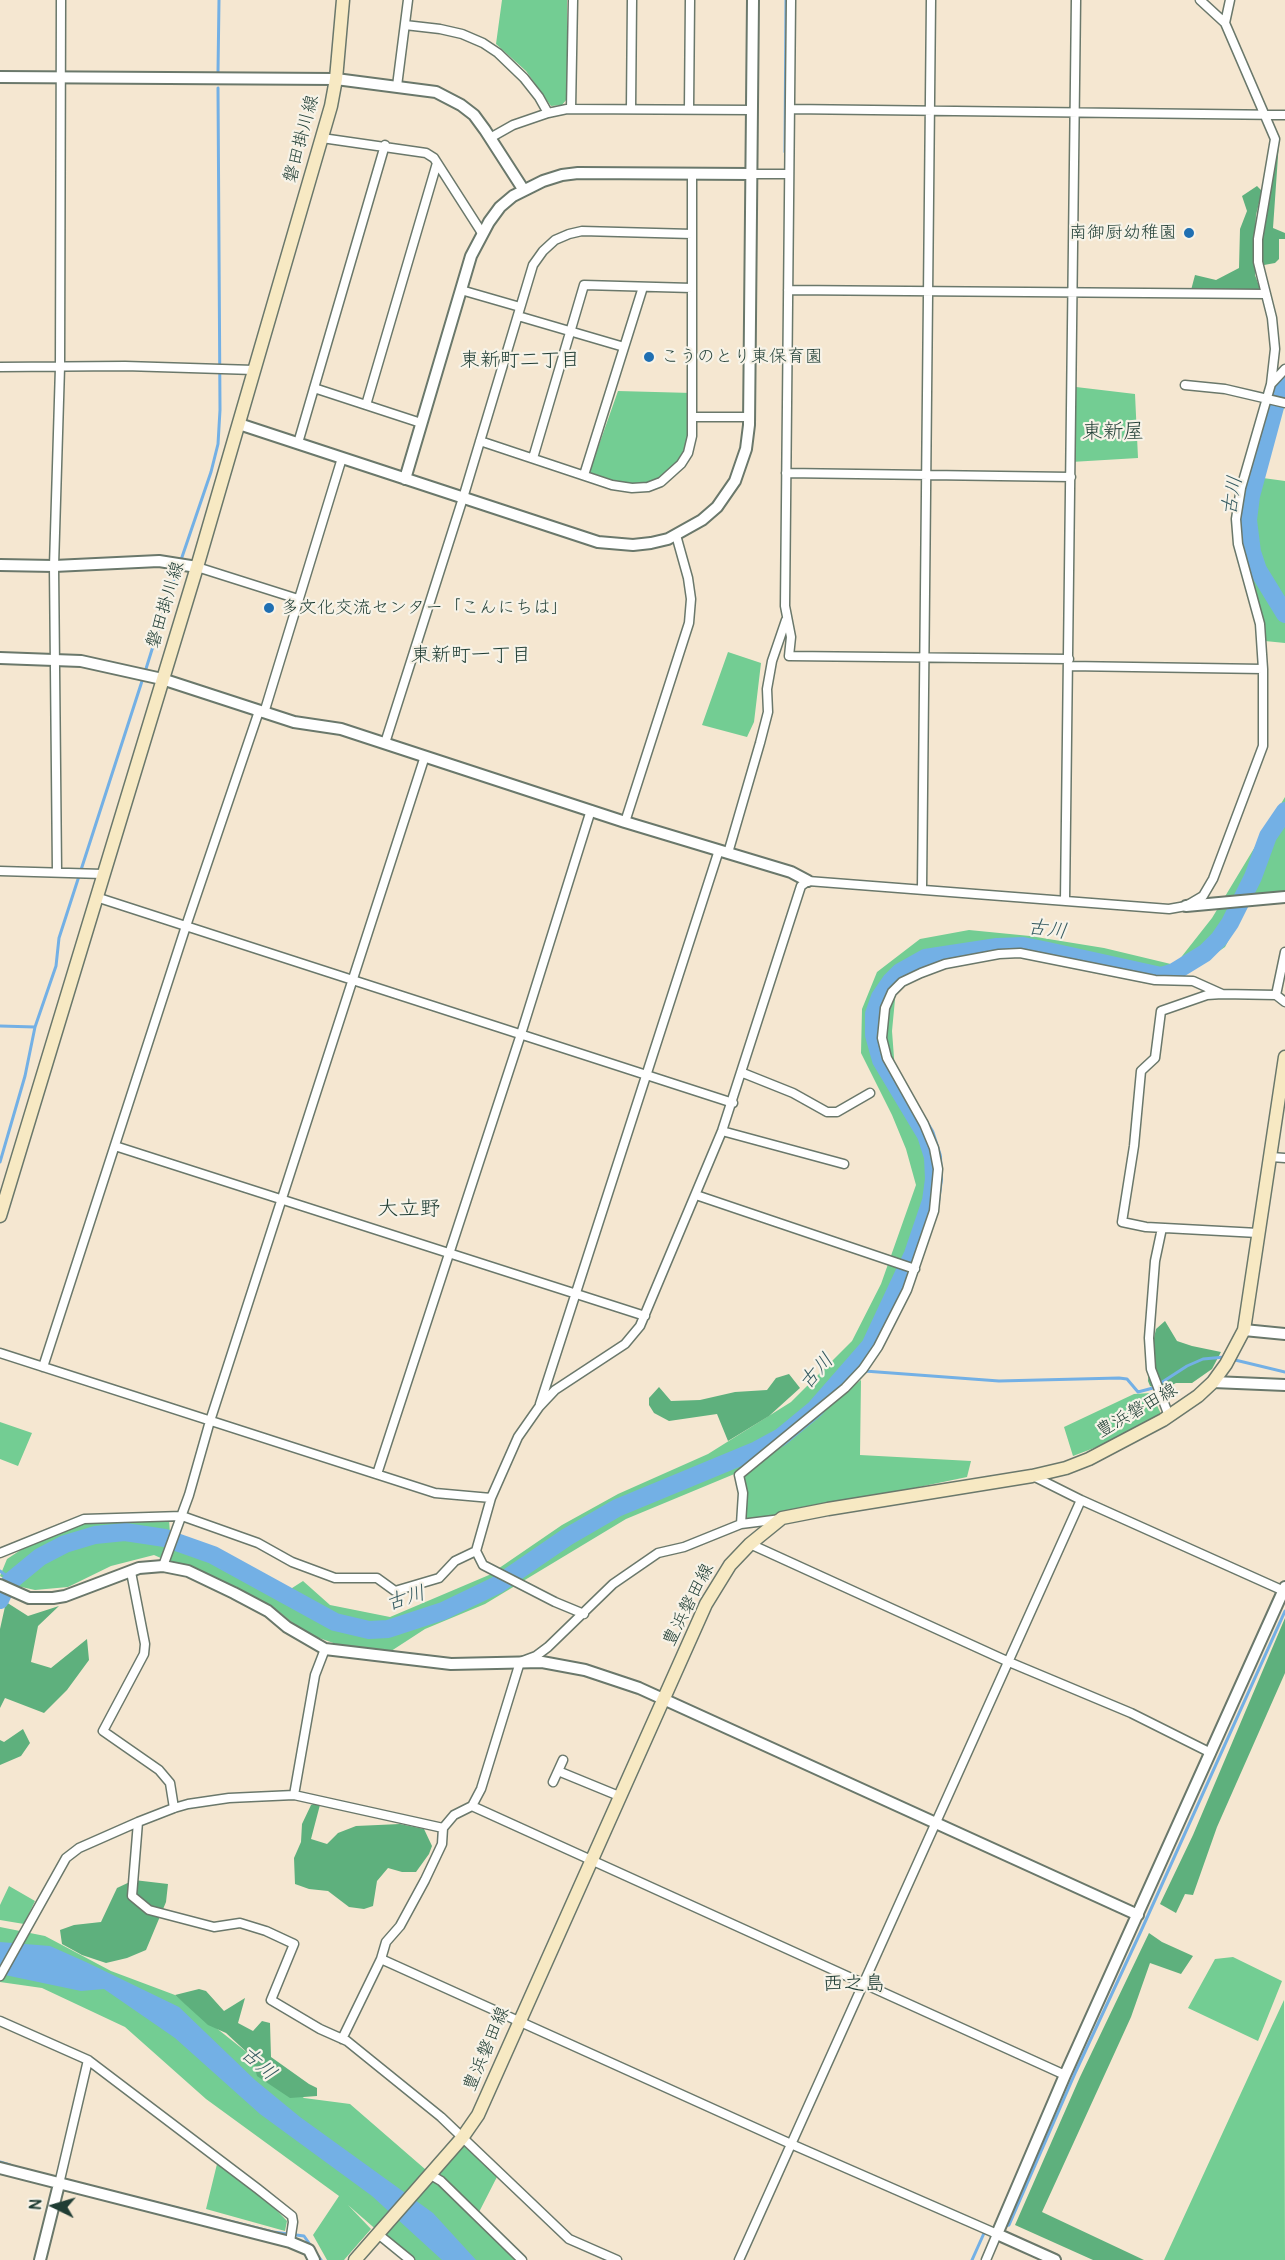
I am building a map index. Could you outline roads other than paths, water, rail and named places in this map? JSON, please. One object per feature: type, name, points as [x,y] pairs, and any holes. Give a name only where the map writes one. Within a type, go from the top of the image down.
[{"type":"main road","name":"磐田掛川線","points":[[0,1216],[4,1193],[197,567],[322,138],[336,79],[343,0]]},
{"type":"main road","name":"豊浜磐田線","points":[[355,2260],[431,2175],[478,2115],[706,1604],[730,1565],[750,1544],[782,1518],[1032,1476],[1066,1468],[1089,1459],[1169,1416],[1198,1396],[1213,1382],[1226,1364],[1244,1330],[1285,1057]]},
{"type":"street","points":[[57,872],[54,566],[60,367],[61,0]]},
{"type":"street","points":[[396,86],[408,0]]},
{"type":"street","points":[[572,109],[573,0]]},
{"type":"street","points":[[631,109],[632,0]]},
{"type":"street","points":[[689,109],[690,0]]},
{"type":"street","points":[[239,424],[598,542],[633,545],[651,543],[676,535],[702,520],[717,507],[735,481],[746,449],[749,417],[753,0]]},
{"type":"street","points":[[791,0],[786,473],[786,620],[791,637],[789,656],[1263,669]]},
{"type":"street","points":[[922,888],[931,0]]},
{"type":"street","points":[[1065,900],[1076,0]]},
{"type":"street","points":[[1186,906],[1203,896],[1213,879],[1261,754],[1264,713],[1260,624],[1238,544],[1236,519],[1241,488],[1271,384],[1275,349],[1272,318],[1258,262],[1258,239],[1275,139],[1225,23],[1200,0]]},
{"type":"street","points":[[1225,23],[1230,0]]},
{"type":"street","points":[[405,25],[462,34],[483,43],[498,53],[524,78],[548,113]]},
{"type":"street","points":[[0,77],[336,79],[436,92],[448,97],[474,116],[523,189]]},
{"type":"street","points":[[490,138],[513,125],[548,113],[572,109],[752,110]]},
{"type":"street","points":[[790,109],[1285,116]]},
{"type":"street","points":[[322,138],[385,145],[426,153],[437,163],[482,233]]},
{"type":"street","points":[[298,443],[385,145]]},
{"type":"street","points":[[366,405],[437,163]]},
{"type":"street","points":[[405,479],[471,256],[482,233],[500,207],[523,189],[562,175],[578,173],[789,174]]},
{"type":"street","points":[[480,441],[612,484],[632,488],[648,487],[672,474],[688,453],[692,436],[692,174]]},
{"type":"street","points":[[385,743],[463,498],[533,266],[543,251],[555,240],[582,231],[692,234]]},
{"type":"street","points":[[533,458],[584,285],[692,288]]},
{"type":"street","points":[[584,475],[642,287]]},
{"type":"street","points":[[460,290],[570,332],[624,347]]},
{"type":"street","points":[[788,290],[1266,294]]},
{"type":"street","points":[[0,367],[125,366],[254,370]]},
{"type":"street","points":[[1271,384],[1285,369]]},
{"type":"street","points":[[1185,386],[1225,389],[1285,403]]},
{"type":"street","points":[[314,388],[421,423]]},
{"type":"street","points":[[692,417],[749,417]]},
{"type":"street","points":[[43,1366],[186,926],[262,712],[342,458]]},
{"type":"street","points":[[786,473],[1071,477]]},
{"type":"street","points":[[626,822],[689,623],[688,578],[676,535]]},
{"type":"street","points":[[0,565],[54,566],[159,561],[197,567],[298,599]]},
{"type":"street","points":[[539,1407],[768,712],[767,688],[772,661],[786,620]]},
{"type":"street","points":[[0,658],[81,661],[162,679],[294,722],[341,729],[626,822],[791,872],[807,881],[922,888],[1169,909],[1227,901],[1285,897]]},
{"type":"street","points":[[164,1564],[182,1516],[210,1421],[425,756]]},
{"type":"street","points":[[377,1474],[591,810]]},
{"type":"street","points":[[0,871],[102,874]]},
{"type":"street","points":[[584,1614],[555,1602],[483,1565],[476,1551],[491,1498],[518,1437],[539,1407],[555,1390],[625,1344],[640,1326],[733,1103],[794,903],[801,886],[807,881]]},
{"type":"street","points":[[96,897],[733,1103]]},
{"type":"street","points":[[1276,995],[1285,952]]},
{"type":"street","points":[[741,1524],[743,1493],[739,1475],[845,1388],[863,1369],[883,1339],[907,1290],[934,1211],[938,1169],[934,1148],[924,1124],[887,1058],[882,1038],[885,1008],[892,992],[902,982],[945,964],[997,954],[1020,953],[1155,980],[1193,981],[1222,993]]},
{"type":"street","points":[[1258,1233],[1146,1227],[1122,1222],[1134,1146],[1141,1071],[1155,1058],[1161,1011],[1207,995],[1222,993],[1276,995],[1285,1002]]},
{"type":"street","points":[[743,1073],[793,1093],[827,1112],[837,1112],[870,1093]]},
{"type":"street","points":[[722,1131],[844,1164]]},
{"type":"street","points":[[115,1146],[645,1316]]},
{"type":"street","points":[[1271,1157],[1285,1158]]},
{"type":"street","points":[[696,1194],[915,1269]]},
{"type":"street","points":[[1162,1228],[1155,1261],[1149,1338],[1151,1370],[1169,1416]]},
{"type":"street","points":[[1244,1330],[1285,1334]]},
{"type":"street","points":[[0,1353],[435,1493],[491,1498]]},
{"type":"street","points":[[1213,1382],[1285,1385]]},
{"type":"street","points":[[986,2260],[1065,2075],[1284,1589],[1081,1500],[1032,1476]]},
{"type":"street","points":[[739,2260],[1081,1500]]},
{"type":"street","points":[[0,1553],[84,1519],[182,1516],[258,1543],[291,1562],[335,1578],[377,1578],[395,1591],[439,1578],[454,1561],[476,1551]]},
{"type":"street","points":[[520,1662],[536,1656],[548,1647],[613,1584],[658,1552],[684,1547],[741,1524],[782,1518]]},
{"type":"street","points":[[750,1544],[1009,1662],[1131,1713],[1210,1753]]},
{"type":"street","points":[[0,1585],[30,1598],[65,1596],[148,1566],[164,1564],[188,1571],[234,1593],[268,1611],[287,1627],[325,1649],[451,1664],[542,1662],[585,1670],[639,1688],[1138,1915]]},
{"type":"street","points":[[131,1572],[145,1644],[144,1654],[103,1731],[159,1770],[170,1784],[174,1808]]},
{"type":"street","points":[[294,1795],[315,1675],[325,1649]]},
{"type":"street","points":[[342,2039],[381,1959],[386,1942],[400,1926],[442,1844],[443,1828],[454,1815],[472,1806],[481,1789],[520,1662]]},
{"type":"street","points":[[553,1782],[563,1760]]},
{"type":"street","points":[[558,1771],[619,1796]]},
{"type":"street","points":[[0,1976],[66,1858],[79,1848],[188,1803],[229,1798],[294,1795],[443,1828]]},
{"type":"street","points":[[472,1806],[591,1858],[1065,2075]]},
{"type":"street","points":[[138,1822],[132,1896],[149,1910],[214,1927],[240,1923],[266,1931],[294,1944],[271,2000],[320,2029],[342,2039],[441,2117],[570,2239],[617,2260]]},
{"type":"street","points":[[381,1959],[1055,2260]]},
{"type":"street","points":[[0,2021],[88,2060],[279,2205],[292,2216],[290,2242]]},
{"type":"street","points":[[40,2260],[88,2060]]},
{"type":"street","points":[[0,2168],[290,2242],[309,2250],[314,2260]]},
{"type":"street","points":[[431,2175],[441,2181],[522,2260]]},
{"type":"street","points":[[378,2234],[410,2260]]},
{"type":"water","points":[[0,1942],[50,1946],[179,2007],[255,2080],[300,2117],[433,2213],[476,2260],[442,2260],[372,2196],[260,2114],[175,2038],[104,1989],[81,1991],[0,1974]]},
{"type":"waterway","points":[[218,72],[219,0]]},
{"type":"waterway","points":[[785,152],[786,0]]},
{"type":"waterway","points":[[181,560],[211,472],[218,444],[220,410],[218,88]]},
{"type":"waterway","name":"古川","points":[[1285,382],[1278,396],[1251,496],[1248,520],[1252,552],[1258,570],[1285,614]]},
{"type":"waterway","points":[[145,672],[178,566]]},
{"type":"waterway","points":[[0,1162],[25,1076],[35,1027],[56,966],[59,938],[143,678]]},
{"type":"waterway","name":"古川","points":[[0,1600],[12,1580],[40,1557],[65,1544],[95,1535],[125,1532],[165,1538],[213,1555],[335,1622],[369,1630],[388,1629],[443,1611],[497,1585],[567,1537],[617,1508],[757,1450],[781,1437],[815,1409],[870,1346],[913,1254],[931,1201],[934,1179],[933,1157],[926,1135],[881,1060],[874,1035],[874,1014],[880,997],[891,981],[900,972],[925,958],[997,947],[1023,946],[1161,976],[1174,972],[1205,953],[1219,939],[1230,923],[1253,877],[1268,836],[1285,811]]},
{"type":"waterway","points":[[0,1026],[35,1027]]},
{"type":"waterway","points":[[851,1370],[999,1381],[1119,1378],[1127,1379],[1138,1392],[1153,1388],[1187,1366],[1203,1359],[1225,1357]]},
{"type":"waterway","points":[[1231,1359],[1285,1372]]},
{"type":"waterway","points":[[0,1571],[12,1580]]},
{"type":"waterway","points":[[1005,2226],[1009,2225],[1076,2071],[1285,1611]]},
{"type":"waterway","points":[[0,2162],[10,2165]]},
{"type":"waterway","points":[[133,2197],[273,2232],[304,2236],[311,2246]]},
{"type":"waterway","points":[[972,2260],[985,2231]]},
{"type":"waterway","points":[[315,2252],[321,2260]]},
{"type":"place","name":"南御厨幼稚園","points":[[1189,233]]},
{"type":"place","name":"こうのとり東保育園","points":[[649,357]]},
{"type":"place","name":"多文化交流センター「こんにちは」","points":[[269,608]]},
{"type":"district","name":"東新町二丁目","points":[[520,361]]},
{"type":"district","name":"東新屋","points":[[1113,433]]},
{"type":"district","name":"東新町一丁目","points":[[471,656]]},
{"type":"district","name":"大立野","points":[[409,1210]]},
{"type":"district","name":"西之島","points":[[854,1985]]}]
